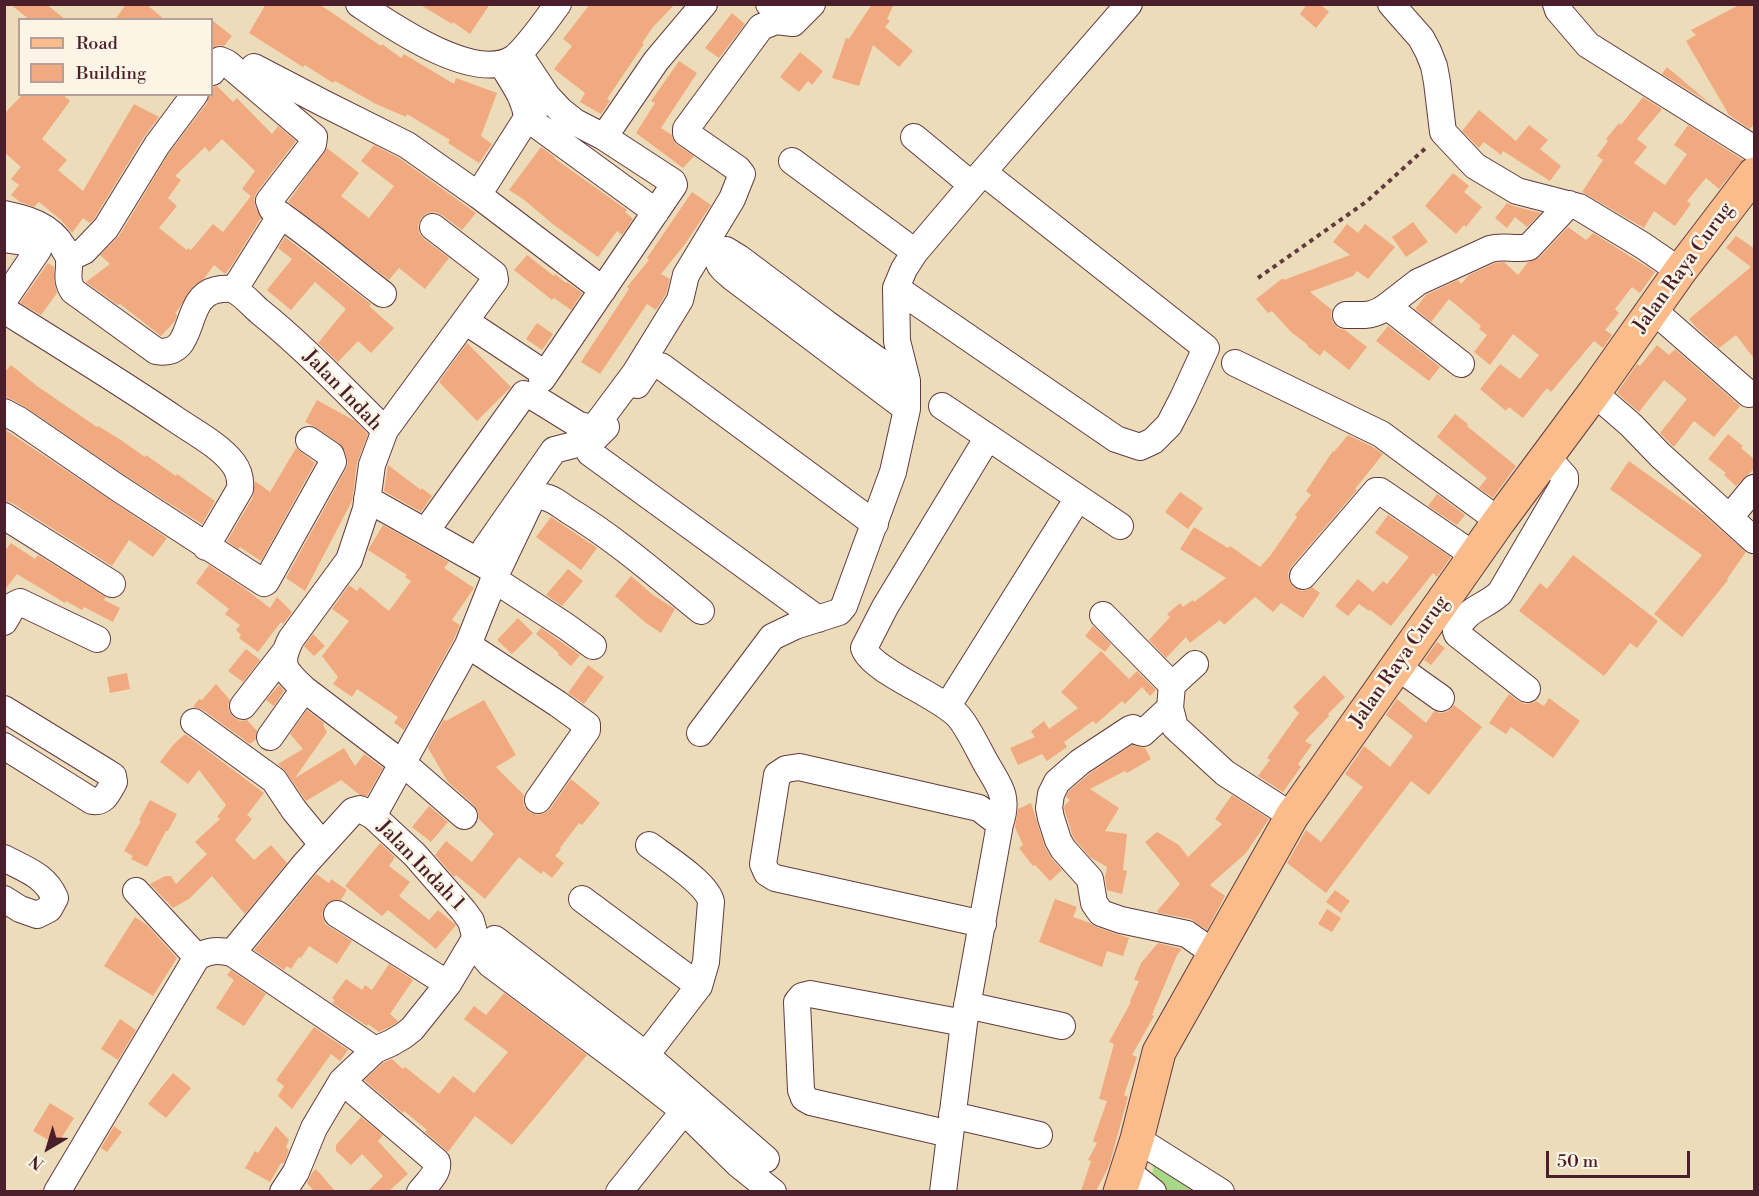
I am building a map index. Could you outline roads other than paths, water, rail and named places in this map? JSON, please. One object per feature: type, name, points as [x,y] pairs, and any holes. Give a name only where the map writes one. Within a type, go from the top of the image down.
[{"type":"main road","name":"Jalan Raya Curug","points":[[1123,1181],[1137,1139],[1159,1052],[1292,816],[1499,521],[1594,393],[1680,271],[1755,174]]},
{"type":"street","points":[[359,4],[437,51],[462,60],[491,66],[510,59],[558,4]]},
{"type":"street","points":[[604,137],[656,61],[704,4]]},
{"type":"street","points":[[769,4],[793,23]]},
{"type":"street","points":[[793,23],[812,4]]},
{"type":"street","points":[[700,733],[772,637],[839,612],[844,606],[893,472],[907,409],[908,381],[897,341],[896,288],[904,269],[915,252],[1129,4]]},
{"type":"street","points":[[1391,4],[1421,38],[1431,59],[1437,82],[1443,132],[1457,150],[1475,166],[1517,191],[1579,207],[1680,271]]},
{"type":"street","points":[[1556,4],[1558,10],[1588,45],[1755,149]]},
{"type":"street","points":[[426,531],[524,394],[532,396],[579,425],[592,428],[597,424],[628,381],[680,300],[686,275],[732,199],[742,174],[686,133],[686,129],[761,27],[776,21],[793,23]]},
{"type":"street","points":[[465,321],[540,374],[603,290],[673,188],[674,182],[604,137],[575,122],[561,111],[510,59]]},
{"type":"street","points":[[510,59],[526,106],[527,118],[656,212]]},
{"type":"street","points":[[213,70],[220,60],[227,63],[315,136],[313,144],[269,201],[272,209],[383,294]]},
{"type":"street","points":[[254,67],[407,145],[478,195],[603,290]]},
{"type":"street","points":[[69,258],[84,251],[106,228],[157,145],[194,96]]},
{"type":"street","points":[[478,195],[527,118],[547,96]]},
{"type":"street","points":[[896,288],[1116,438],[1140,447],[1153,441],[1169,424],[1184,398],[1206,348],[977,179],[914,137]]},
{"type":"street","points":[[792,161],[915,252]]},
{"type":"street","points":[[1346,315],[1371,315],[1381,311],[1418,282],[1490,249],[1528,247],[1569,204]]},
{"type":"street","points":[[4,214],[27,218],[42,225],[58,238],[69,258],[67,276],[73,291],[156,351],[164,353],[173,351],[183,341],[200,299],[219,289],[234,290],[281,215]]},
{"type":"street","points":[[385,430],[495,280],[494,274],[433,227]]},
{"type":"street","points":[[4,239],[33,244],[38,250],[4,300]]},
{"type":"street","points":[[907,409],[732,277],[719,266],[718,260],[721,254],[726,250],[739,258],[908,381]]},
{"type":"street","name":"Jalan Indah","points":[[234,290],[290,338],[385,430],[372,465],[366,509],[349,560],[291,639],[285,652],[243,706]]},
{"type":"street","points":[[1387,306],[1461,364]]},
{"type":"street","points":[[4,310],[161,410],[232,462],[238,472],[240,489],[206,547]]},
{"type":"street","points":[[1653,310],[1749,394]]},
{"type":"street","points":[[1235,363],[1381,434],[1499,521]]},
{"type":"street","points":[[485,549],[554,450],[593,440],[652,366],[661,366],[875,524]]},
{"type":"street","points":[[1594,393],[1755,540]]},
{"type":"street","points":[[942,406],[1120,526]]},
{"type":"street","points":[[4,412],[261,583],[266,582],[333,462],[331,455],[309,440]]},
{"type":"street","points":[[943,1191],[965,1014],[1005,802],[999,784],[959,717],[881,667],[866,654],[864,648],[885,607],[988,437]]},
{"type":"street","points":[[590,453],[818,619]]},
{"type":"street","points":[[1527,689],[1456,631],[1473,610],[1500,593],[1565,482],[1565,477],[1547,457]]},
{"type":"street","points":[[1730,517],[1755,488]]},
{"type":"street","points":[[1303,576],[1376,490],[1475,556]]},
{"type":"street","name":"Jalan Indah 1","points":[[701,611],[631,553],[591,524],[546,497],[538,496],[531,501],[496,576],[468,645],[373,816],[415,855],[486,938],[479,951],[490,964],[639,1063],[738,1164],[768,1188]]},
{"type":"street","points":[[946,707],[1078,498]]},
{"type":"street","points":[[368,499],[426,531],[496,576],[593,646]]},
{"type":"street","points":[[5,518],[112,584]]},
{"type":"street","points":[[4,622],[14,605],[20,602],[97,639]]},
{"type":"street","points":[[1103,615],[1171,697],[1175,727],[1225,773],[1292,816]]},
{"type":"street","points":[[468,645],[587,725],[587,730],[538,800]]},
{"type":"street","points":[[285,652],[284,665],[290,676],[304,689],[402,763],[464,816]]},
{"type":"street","points":[[1195,664],[1143,733],[1133,728],[1130,729],[1080,762],[1057,782],[1049,801],[1050,818],[1063,849],[1092,882],[1097,910],[1121,920],[1187,934],[1215,954]]},
{"type":"street","points":[[1396,666],[1441,698]]},
{"type":"street","points":[[270,737],[304,689]]},
{"type":"street","points":[[4,709],[113,776],[114,782],[104,800],[92,801],[4,746]]},
{"type":"street","points":[[194,722],[274,780],[294,810],[322,844]]},
{"type":"street","points":[[983,924],[775,878],[767,873],[763,864],[777,775],[786,769],[799,766],[979,808],[1000,824]]},
{"type":"street","points":[[979,808],[999,784]]},
{"type":"street","points":[[232,953],[352,811],[360,809],[373,816]]},
{"type":"street","points":[[649,845],[703,886],[711,902],[706,962],[699,986],[639,1063],[766,1159]]},
{"type":"street","points":[[4,858],[39,877],[50,886],[55,898],[49,909],[37,915],[20,909],[4,899]]},
{"type":"street","points":[[136,891],[197,957]]},
{"type":"street","points":[[582,899],[699,986]]},
{"type":"street","points":[[337,914],[448,984]]},
{"type":"street","points":[[283,1191],[296,1172],[314,1128],[342,1081],[375,1050],[412,1029],[486,938]]},
{"type":"street","points":[[57,1191],[197,957],[207,952],[219,950],[232,953],[375,1050]]},
{"type":"street","points":[[1039,1135],[951,1125],[811,1102],[804,1098],[801,1090],[797,1002],[802,996],[810,994],[1062,1026]]},
{"type":"street","points":[[342,1081],[437,1162],[436,1171],[420,1191]]},
{"type":"street","points":[[619,1191],[684,1111]]},
{"type":"street","points":[[1137,1139],[1221,1191]]},
{"type":"street","points":[[1123,1181],[1153,1191]]}]
